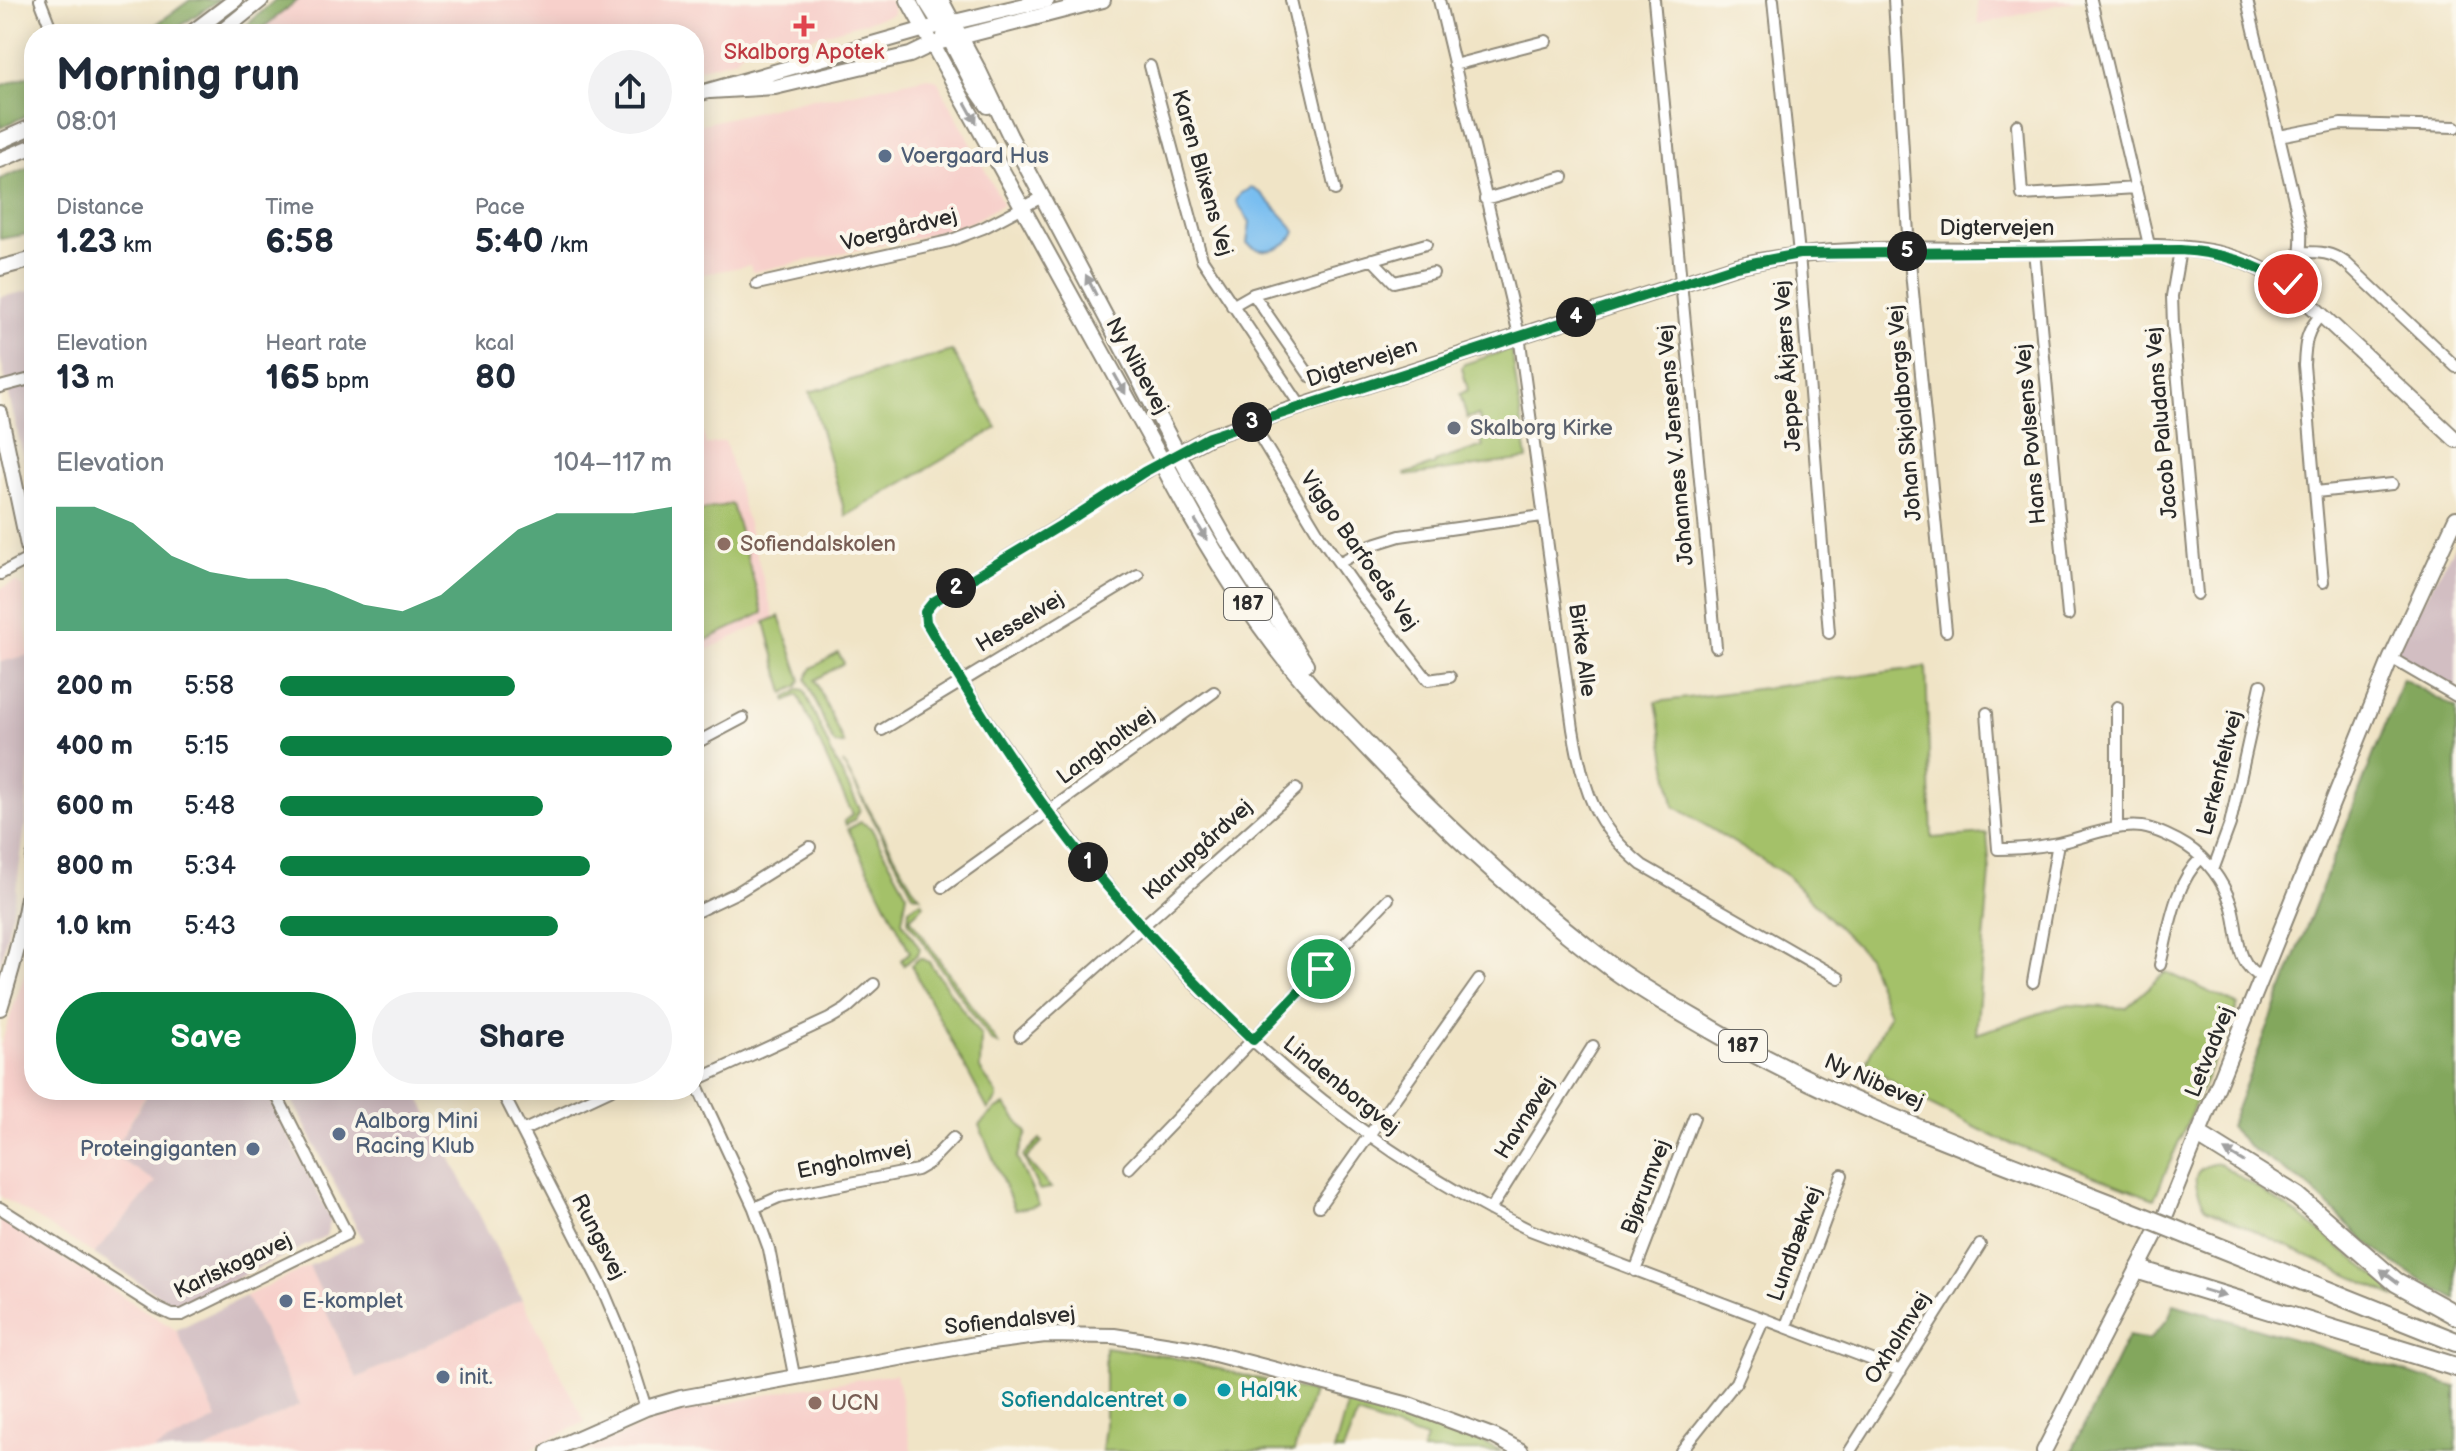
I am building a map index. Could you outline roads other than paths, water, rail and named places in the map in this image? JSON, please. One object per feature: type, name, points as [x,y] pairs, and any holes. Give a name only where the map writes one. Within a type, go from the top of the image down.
[{"type":"highway","name":"Ny Nibevej","points":[[1171,458],[1216,555],[1266,630],[1308,685],[1413,796],[1485,864],[1612,968],[1713,1030],[1808,1080],[2456,1342]]},
{"type":"highway","name":"Ny Nibevej","points":[[1306,664],[1354,732]]},
{"type":"highway","points":[[2200,1136],[2298,1197],[2396,1282],[2456,1315]]},
{"type":"highway","points":[[2139,1270],[2456,1367]]},
{"type":"street","points":[[40,0],[49,24]]},
{"type":"street","points":[[203,24],[235,0]]},
{"type":"street","points":[[231,24],[261,0]]},
{"type":"street","name":"187","points":[[908,0],[944,33]]},
{"type":"street","points":[[925,0],[944,33]]},
{"type":"street","name":"187","points":[[941,0],[944,33]]},
{"type":"street","points":[[710,91],[775,87],[910,55],[944,33],[1049,0]]},
{"type":"street","points":[[704,92],[782,68],[1103,0]]},
{"type":"street","points":[[1291,0],[1335,190]]},
{"type":"street","name":"Birke Alle","points":[[1439,0],[1519,335],[1577,754],[1592,807],[1620,847],[1642,865],[1839,978]]},
{"type":"street","name":"Johannes V. Jensens Vej","points":[[1654,0],[1716,647]]},
{"type":"street","name":"Jeppe Åkjærs Vej","points":[[1773,0],[1799,254],[1829,633]]},
{"type":"street","name":"Johan Skjoldborgs Vej","points":[[1894,0],[1909,251],[1946,631]]},
{"type":"street","points":[[2091,0],[2150,249]]},
{"type":"street","points":[[2247,0],[2301,229],[2302,252],[2288,284]]},
{"type":"street","name":"Ny Nibevej","points":[[944,33],[1010,136],[1171,458]]},
{"type":"street","name":"Ny Nibevej","points":[[944,33],[1023,207],[1171,458],[1306,664]]},
{"type":"street","points":[[1454,65],[1546,41]]},
{"type":"street","name":"Karen Blixens Vej","points":[[1150,66],[1202,259],[1248,328]]},
{"type":"street","points":[[2279,136],[2341,124],[2456,127]]},
{"type":"street","points":[[2017,125],[2022,195],[2136,188]]},
{"type":"street","points":[[0,141],[24,130]]},
{"type":"street","points":[[0,160],[24,150]]},
{"type":"street","points":[[1485,199],[1563,177]]},
{"type":"street","name":"Voergårdvej","points":[[757,284],[949,241],[983,228],[1042,197]]},
{"type":"street","points":[[1232,306],[1253,294],[1426,244]]},
{"type":"street","name":"Digtervejen","points":[[1171,458],[1209,437],[1300,405],[1748,263],[1799,254],[1909,251],[2150,249],[2230,256],[2260,267],[2288,284],[2456,440]]},
{"type":"street","name":"Hans Povlsens Vej","points":[[2034,250],[2068,615]]},
{"type":"street","name":"Jacob Paludans Vej","points":[[2180,250],[2172,296],[2197,594]]},
{"type":"street","points":[[2302,252],[2325,252],[2346,263],[2456,367]]},
{"type":"street","points":[[0,257],[24,253]]},
{"type":"street","points":[[1372,259],[1394,282],[1433,273]]},
{"type":"street","points":[[0,268],[24,262]]},
{"type":"street","points":[[0,277],[24,271]]},
{"type":"street","name":"Digtervejen","points":[[1253,294],[1310,376]]},
{"type":"street","points":[[2322,314],[2309,327],[2305,339],[2304,365],[2323,582]]},
{"type":"street","name":"Digtervejen","points":[[1248,328],[1300,405]]},
{"type":"street","points":[[0,387],[24,381]]},
{"type":"street","points":[[0,413],[24,518]]},
{"type":"street","name":"Viggo Barfoeds Vej","points":[[1251,422],[1339,563],[1428,680],[1450,677]]},
{"type":"street","name":"Lindenborgvej","points":[[1171,458],[933,602],[925,612],[926,622],[961,682],[1049,812],[1142,926],[1253,1040],[1310,1090],[1415,1168],[1530,1230],[1901,1371]]},
{"type":"street","points":[[2316,492],[2392,484]]},
{"type":"street","points":[[1339,563],[1371,545],[1400,536],[1542,516]]},
{"type":"street","name":"Letvadvej","points":[[2044,1451],[2139,1270],[2200,1136],[2391,658],[2456,518]]},
{"type":"street","points":[[0,574],[24,562]]},
{"type":"street","name":"Hesselvej","points":[[882,730],[1138,575]]},
{"type":"street","points":[[2391,658],[2456,696]]},
{"type":"street","name":"Lerkenfeltvej","points":[[2213,870],[2230,824],[2261,685]]},
{"type":"street","name":"Langholtvej","points":[[943,887],[1214,692]]},
{"type":"street","points":[[2117,707],[2117,828]]},
{"type":"street","name":"Lerkenfeltvej","points":[[1987,713],[1998,849],[2058,843],[2117,828],[2144,827],[2187,846],[2213,870],[2225,889],[2232,907],[2242,958],[2248,968],[2263,978]]},
{"type":"street","points":[[704,739],[743,718]]},
{"type":"street","name":"Klarupgårdvej","points":[[1020,1036],[1296,789]]},
{"type":"street","points":[[2033,982],[2058,843]]},
{"type":"street","points":[[704,908],[738,892],[810,847]]},
{"type":"street","name":"Lerkenfeltvej","points":[[2160,965],[2179,893],[2201,858]]},
{"type":"street","points":[[1129,1168],[1388,899]]},
{"type":"street","points":[[0,1008],[24,919]]},
{"type":"street","points":[[1319,1206],[1479,980]]},
{"type":"street","points":[[704,1075],[829,1019],[846,1009],[874,984]]},
{"type":"street","name":"Havnøvej","points":[[1490,1210],[1593,1046]]},
{"type":"street","name":"Karlskogavej","points":[[0,1208],[157,1308],[172,1315],[182,1315],[347,1234],[279,1100]]},
{"type":"street","name":"Rungsvej","points":[[506,1100],[601,1285],[625,1342],[646,1408]]},
{"type":"street","points":[[522,1131],[589,1100]]},
{"type":"street","points":[[703,1100],[754,1208],[769,1249],[794,1375]]},
{"type":"street","name":"Bjørumvej","points":[[1635,1271],[1694,1117]]},
{"type":"street","name":"Engholmvej","points":[[754,1208],[779,1197],[917,1170],[929,1163],[953,1138]]},
{"type":"street","name":"Lundbækvej","points":[[1786,1326],[1842,1175]]},
{"type":"street","name":"Oxholmvej","points":[[1850,1451],[1980,1245]]},
{"type":"street","points":[[1681,1451],[1736,1382],[1764,1319]]},
{"type":"street","name":"Sofiendalsvej","points":[[549,1451],[646,1408],[693,1395],[794,1375],[1021,1338],[1078,1334],[1114,1336],[1196,1349],[1409,1405],[1495,1437],[1521,1451]]},
{"type":"water","points":[[1252,188],[1262,194],[1295,232],[1280,247],[1259,250],[1247,243],[1250,222],[1236,201],[1241,193]]},
{"type":"place","name":"Skalborg Apotek","points":[[804,26]]},
{"type":"place","name":"Voergaard Hus","points":[[885,156]]},
{"type":"place","name":"Skalborg Kirke","points":[[1454,428]]},
{"type":"place","name":"Sofiendalskolen","points":[[724,544]]},
{"type":"place","name":"Aalborg Mini Racing Klub","points":[[339,1134]]},
{"type":"place","name":"Proteingiganten","points":[[253,1149]]},
{"type":"place","name":"E-komplet","points":[[286,1301]]},
{"type":"place","name":"init.","points":[[443,1377]]},
{"type":"place","name":"Hal9k","points":[[1224,1390]]},
{"type":"place","name":"Sofiendalcentret","points":[[1180,1400]]},
{"type":"place","name":"UCN","points":[[815,1403]]}]
